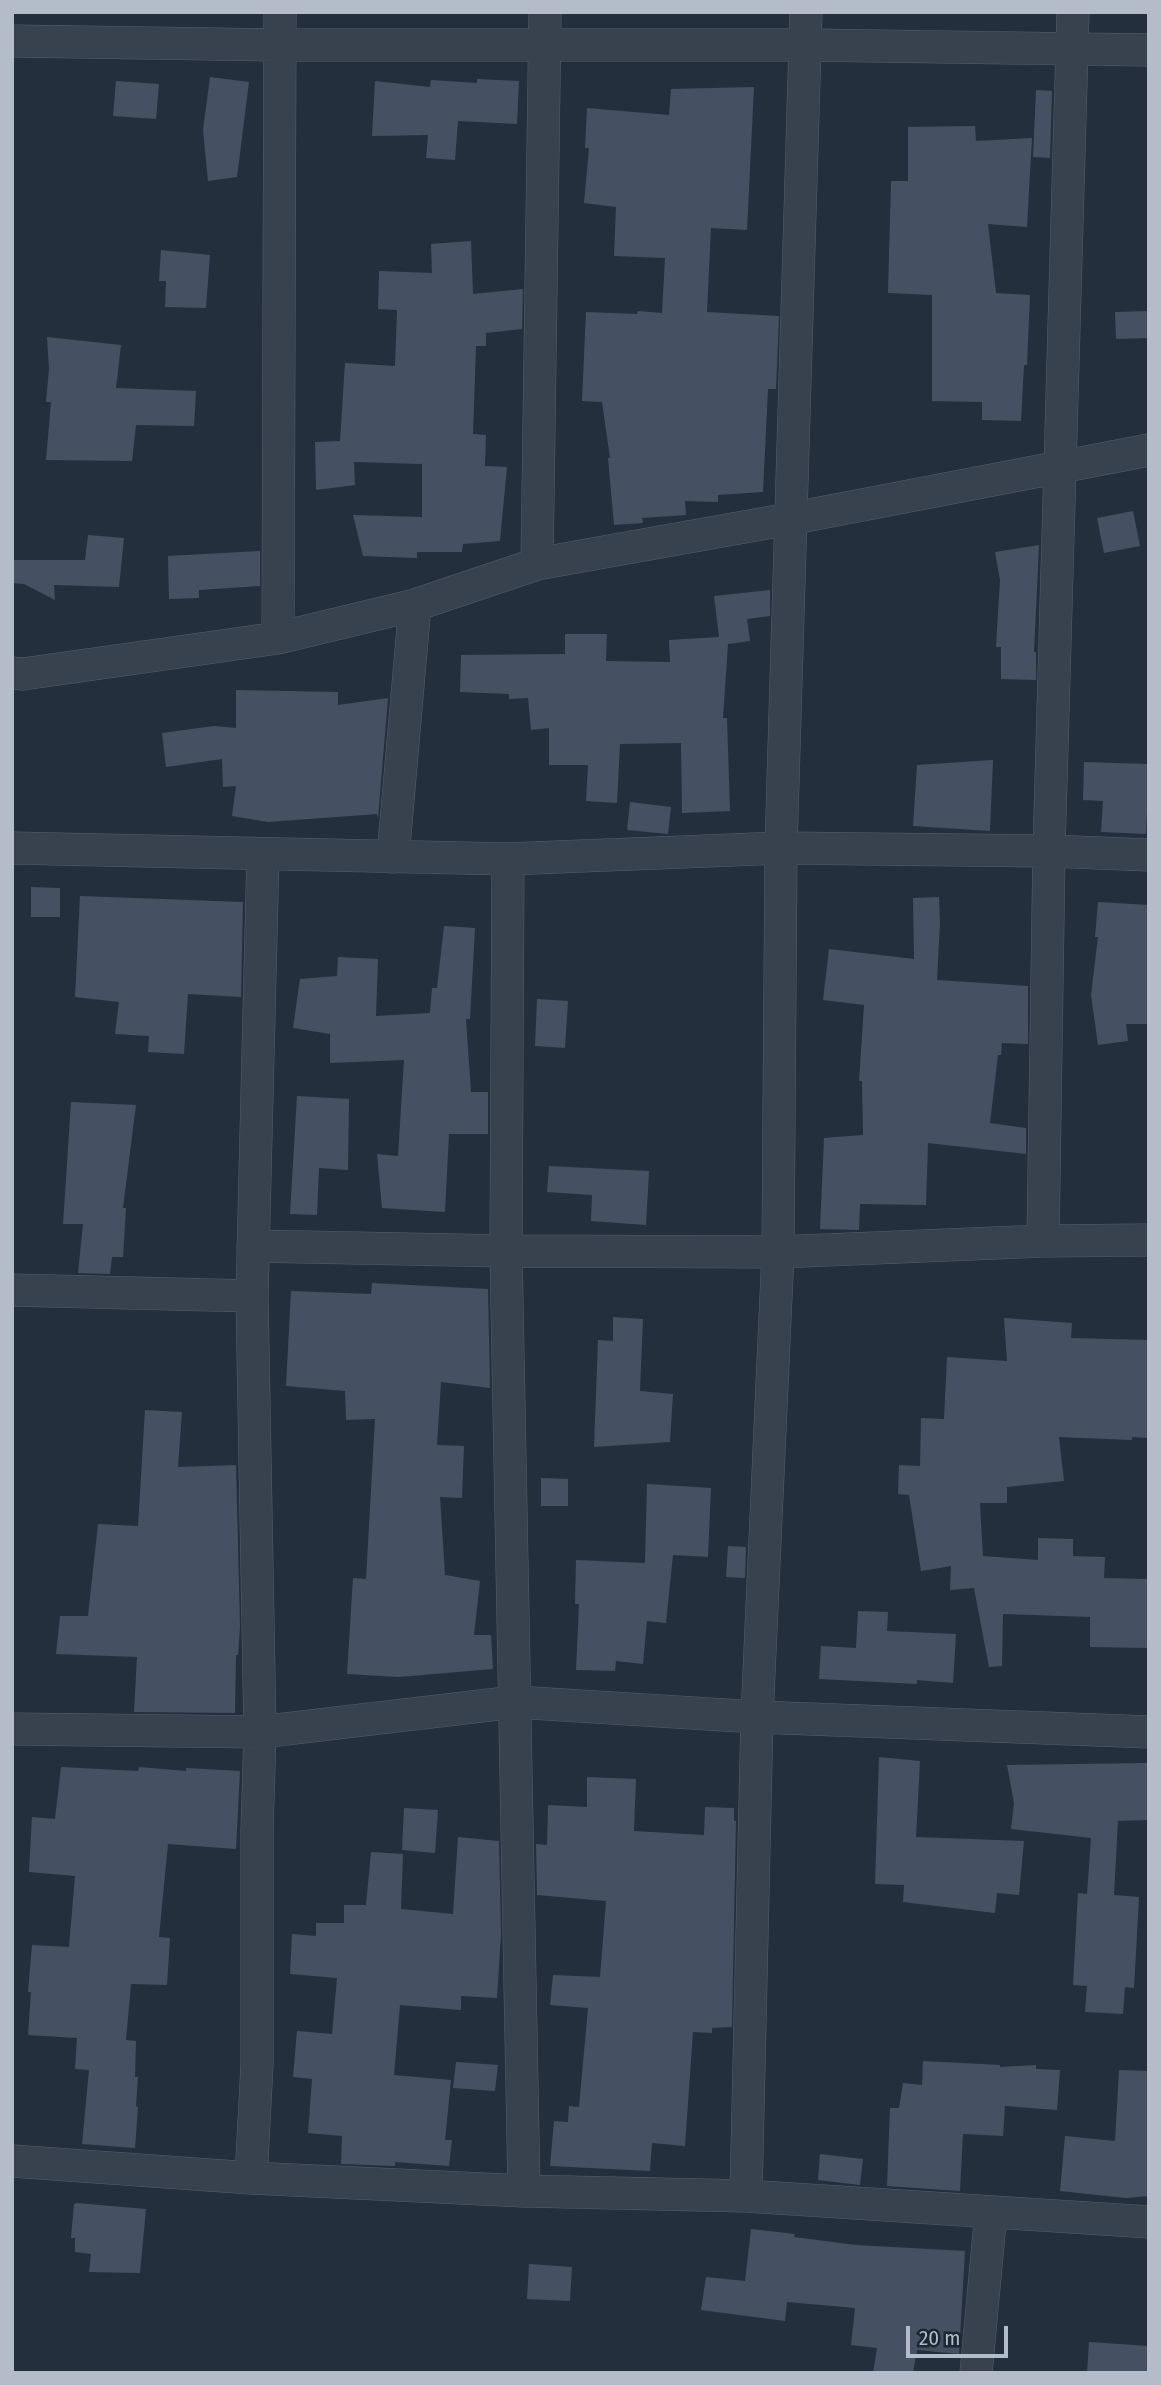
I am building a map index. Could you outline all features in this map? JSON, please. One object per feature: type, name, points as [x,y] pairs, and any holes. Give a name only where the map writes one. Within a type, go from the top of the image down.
[{"type":"street","points":[[278,638],[280,12]]},
{"type":"street","points":[[537,564],[545,12]]},
{"type":"street","points":[[747,2196],[757,1717],[778,1252],[781,848],[806,12]]},
{"type":"street","points":[[1043,1241],[1049,851],[1073,12]]},
{"type":"street","points":[[12,41],[279,45],[807,45],[1149,51]]},
{"type":"street","points":[[12,673],[23,674],[278,638],[415,605],[537,564],[1149,450]]},
{"type":"street","points":[[393,857],[415,605]]},
{"type":"street","points":[[12,848],[508,859],[781,848],[1149,855]]},
{"type":"street","points":[[251,2178],[257,2065],[260,1732],[252,1296],[263,854]]},
{"type":"street","points":[[508,859],[506,1251],[524,2191]]},
{"type":"street","points":[[253,1246],[506,1251],[778,1252],[1043,1241],[1149,1240]]},
{"type":"street","points":[[12,1290],[252,1296]]},
{"type":"street","points":[[12,1729],[260,1732],[515,1702],[757,1717],[1149,1731]]},
{"type":"street","points":[[12,2161],[251,2178],[524,2191],[747,2196],[1149,2222]]},
{"type":"street","points":[[976,2373],[991,2212]]},
{"type":"building","points":[[210,77],[249,82],[237,177],[208,181],[203,130]]},
{"type":"building","points":[[477,79],[519,81],[517,124],[458,121],[455,160],[426,158],[428,135],[372,136],[375,81],[430,87],[431,80],[477,83]]},
{"type":"building","points":[[116,81],[159,84],[156,119],[113,116]]},
{"type":"building","points":[[754,87],[747,230],[711,228],[707,312],[779,316],[776,389],[768,389],[763,492],[718,495],[718,502],[685,501],[686,515],[642,518],[643,523],[614,525],[610,458],[602,402],[582,401],[586,312],[662,313],[665,258],[614,256],[616,207],[584,203],[589,148],[585,148],[587,108],[669,115],[671,89]]},
{"type":"building","points":[[1036,90],[1052,91],[1050,158],[1033,157]]},
{"type":"building","points":[[975,126],[976,141],[1032,138],[1027,227],[988,224],[996,293],[1030,295],[1021,421],[982,420],[982,402],[932,401],[932,295],[888,293],[891,181],[908,181],[908,127]]},
{"type":"building","points":[[471,241],[473,294],[523,289],[522,329],[486,333],[486,346],[476,346],[473,434],[486,435],[485,466],[507,467],[500,541],[463,544],[462,552],[417,552],[417,558],[363,556],[353,515],[422,517],[422,464],[354,462],[355,485],[316,490],[315,442],[340,441],[345,363],[395,366],[397,310],[378,309],[379,271],[432,273],[431,244]]},
{"type":"building","points":[[161,250],[210,255],[206,308],[165,307],[166,281],[159,281]]},
{"type":"building","points":[[1149,311],[1149,338],[1116,339],[1115,312]]},
{"type":"building","points":[[47,337],[121,345],[116,388],[196,391],[194,426],[136,425],[132,461],[46,460],[51,402],[46,402],[49,369]]},
{"type":"building","points":[[1133,511],[1140,546],[1104,553],[1097,518]]},
{"type":"building","points":[[88,535],[124,538],[119,587],[54,585],[55,600],[24,584],[12,583],[12,560],[85,560]]},
{"type":"building","points":[[1039,545],[1034,652],[1036,680],[1001,679],[1001,647],[996,647],[1000,580],[995,552]]},
{"type":"building","points":[[260,551],[260,586],[199,590],[199,598],[169,599],[168,556]]},
{"type":"building","points":[[770,590],[770,616],[747,619],[750,641],[728,644],[723,718],[727,718],[730,811],[682,813],[681,743],[620,744],[617,803],[586,801],[588,765],[549,765],[549,728],[531,730],[528,698],[509,699],[509,694],[460,692],[461,655],[565,654],[565,634],[607,634],[606,661],[670,662],[669,640],[719,637],[714,596]]},
{"type":"building","points":[[236,690],[338,692],[338,705],[388,698],[378,818],[377,814],[268,822],[232,816],[236,786],[223,787],[222,759],[166,767],[162,733],[214,726],[236,728]]},
{"type":"building","points":[[993,760],[990,831],[913,826],[917,765]]},
{"type":"building","points":[[1084,762],[1149,764],[1146,834],[1101,832],[1103,801],[1083,800]]},
{"type":"building","points":[[630,802],[671,807],[668,834],[627,830]]},
{"type":"building","points":[[31,887],[60,888],[60,917],[31,917]]},
{"type":"building","points":[[80,896],[243,902],[241,997],[188,994],[184,1054],[148,1052],[149,1036],[115,1034],[119,1002],[75,997]]},
{"type":"building","points":[[939,897],[937,980],[1028,986],[1028,1044],[1002,1043],[1001,1055],[998,1055],[990,1123],[1026,1128],[1026,1154],[928,1143],[926,1205],[860,1204],[859,1230],[820,1229],[824,1138],[863,1135],[862,1081],[859,1081],[864,1005],[823,1000],[829,949],[914,959],[913,898]]},
{"type":"building","points":[[1098,902],[1149,905],[1149,1024],[1126,1024],[1128,1041],[1098,1045],[1091,995],[1098,937],[1095,937]]},
{"type":"building","points":[[444,926],[475,928],[470,1019],[466,1019],[471,1092],[488,1092],[488,1134],[449,1134],[445,1212],[382,1208],[377,1154],[398,1156],[404,1060],[330,1063],[330,1034],[293,1028],[300,979],[337,976],[338,957],[378,959],[376,1016],[430,1013],[432,988],[437,988]]},
{"type":"building","points":[[537,999],[568,1001],[565,1048],[535,1046]]},
{"type":"building","points":[[297,1096],[349,1099],[348,1170],[319,1168],[317,1215],[290,1214]]},
{"type":"building","points":[[71,1102],[136,1105],[123,1208],[126,1208],[123,1257],[112,1257],[110,1274],[78,1273],[83,1224],[63,1224]]},
{"type":"building","points":[[549,1166],[649,1171],[646,1225],[591,1221],[592,1195],[547,1192]]},
{"type":"building","points":[[372,1283],[488,1289],[490,1388],[441,1382],[437,1445],[464,1446],[462,1498],[440,1497],[445,1575],[480,1581],[474,1635],[491,1635],[493,1669],[399,1677],[347,1674],[353,1578],[366,1579],[375,1419],[346,1420],[345,1391],[286,1386],[291,1291],[371,1294]]},
{"type":"building","points":[[613,1317],[643,1319],[640,1391],[673,1394],[670,1442],[594,1447],[598,1340],[613,1341]]},
{"type":"building","points":[[1004,1318],[1072,1323],[1071,1338],[1149,1340],[1149,1438],[1132,1437],[1132,1440],[1059,1437],[1064,1481],[1007,1487],[1007,1503],[980,1503],[983,1556],[1038,1560],[1038,1538],[1073,1539],[1073,1556],[1105,1557],[1104,1578],[1149,1579],[1149,1648],[1090,1647],[1090,1617],[1003,1614],[1002,1666],[989,1667],[974,1588],[950,1590],[951,1566],[921,1571],[909,1495],[898,1494],[899,1465],[920,1466],[921,1418],[944,1419],[947,1357],[1007,1361]]},
{"type":"building","points":[[145,1410],[182,1412],[178,1467],[236,1465],[240,1627],[236,1655],[235,1713],[134,1712],[137,1657],[56,1654],[60,1616],[88,1616],[98,1524],[138,1526]]},
{"type":"building","points":[[541,1478],[568,1479],[568,1506],[541,1506]]},
{"type":"building","points":[[647,1484],[711,1488],[708,1557],[673,1555],[666,1623],[647,1621],[643,1664],[616,1661],[615,1671],[576,1670],[579,1604],[575,1604],[576,1560],[645,1563]]},
{"type":"building","points":[[728,1546],[746,1547],[745,1578],[726,1577]]},
{"type":"building","points":[[858,1611],[888,1612],[887,1631],[956,1634],[953,1683],[819,1679],[821,1646],[856,1648]]},
{"type":"building","points":[[879,1757],[920,1761],[916,1837],[1024,1841],[1019,1895],[997,1893],[995,1913],[903,1902],[904,1885],[875,1884]]},
{"type":"building","points":[[1149,1763],[1149,1820],[1118,1821],[1114,1895],[1139,1897],[1134,1988],[1125,1987],[1123,2014],[1085,2012],[1087,1986],[1073,1985],[1078,1893],[1087,1894],[1091,1838],[1011,1829],[1014,1803],[1007,1765]]},
{"type":"building","points":[[61,1767],[138,1771],[139,1767],[186,1771],[186,1768],[240,1771],[236,1849],[168,1844],[159,1937],[170,1938],[167,1985],[131,1984],[126,2040],[136,2041],[138,2107],[135,2148],[82,2144],[89,2070],[75,2069],[77,2038],[28,2035],[32,1945],[69,1947],[75,1876],[29,1872],[32,1817],[55,1819]]},
{"type":"building","points":[[587,1777],[636,1779],[634,1831],[704,1835],[705,1807],[734,1808],[736,1821],[732,2027],[712,2028],[712,2033],[693,2032],[685,2146],[652,2143],[650,2171],[550,2166],[554,2121],[568,2122],[569,2106],[579,2107],[588,2008],[550,2005],[553,1975],[600,1977],[606,1901],[537,1895],[536,1844],[547,1845],[548,1805],[587,1807]]},
{"type":"building","points":[[404,1808],[438,1810],[435,1853],[402,1850]]},
{"type":"building","points":[[458,1837],[499,1841],[501,1934],[497,1998],[461,1996],[461,2010],[400,2005],[394,2075],[451,2080],[445,2140],[452,2140],[449,2166],[395,2162],[395,2166],[341,2164],[342,2136],[308,2133],[312,2079],[293,2077],[297,2031],[332,2034],[337,1978],[290,1974],[292,1934],[316,1936],[316,1923],[344,1923],[344,1905],[366,1905],[371,1852],[403,1854],[401,1909],[453,1914]]},
{"type":"building","points":[[923,2061],[1000,2067],[1036,2065],[1036,2069],[1060,2070],[1057,2110],[1005,2106],[1003,2136],[963,2134],[960,2191],[887,2186],[890,2108],[899,2108],[903,2083],[922,2085]]},
{"type":"building","points":[[456,2062],[498,2065],[495,2091],[453,2088]]},
{"type":"building","points":[[1119,2070],[1149,2071],[1149,2196],[1126,2198],[1060,2191],[1065,2136],[1115,2141]]},
{"type":"building","points":[[820,2154],[863,2159],[860,2185],[818,2180]]},
{"type":"building","points":[[74,2204],[146,2209],[140,2273],[89,2272],[91,2254],[75,2252],[75,2238],[71,2238]]},
{"type":"building","points":[[751,2229],[856,2245],[965,2251],[959,2354],[917,2350],[913,2373],[873,2373],[877,2348],[851,2345],[855,2308],[787,2302],[785,2321],[701,2310],[706,2277],[745,2281]]},
{"type":"building","points":[[529,2264],[572,2267],[570,2301],[527,2299]]},
{"type":"building","points":[[1089,2342],[1149,2346],[1149,2373],[1087,2373]]}]
